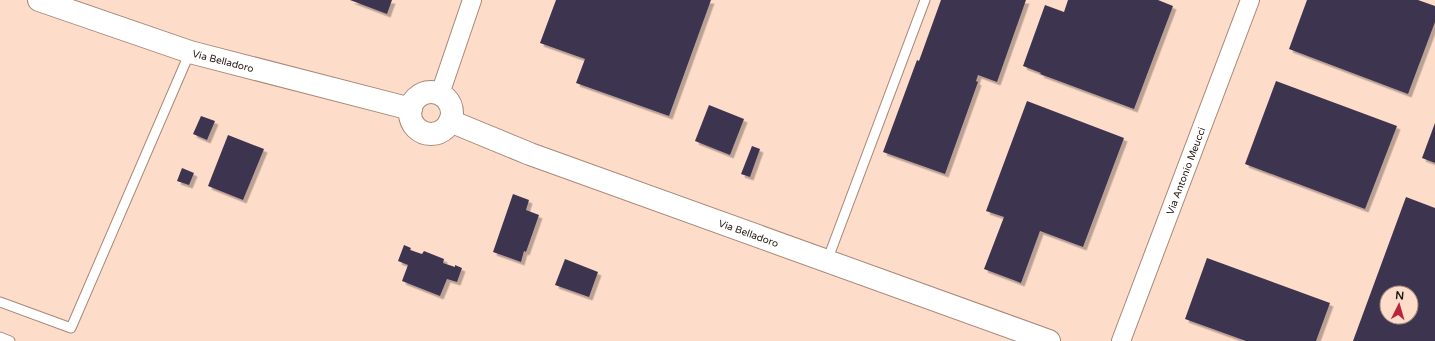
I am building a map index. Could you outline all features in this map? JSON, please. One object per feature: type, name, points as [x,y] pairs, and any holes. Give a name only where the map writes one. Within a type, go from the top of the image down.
[{"type":"main road","name":"Via Belladoro","points":[[39,0],[62,4],[190,52],[411,109]]},
{"type":"main road","points":[[431,92],[440,94],[446,98],[451,105],[452,113],[450,121],[443,130],[431,134],[426,133],[414,124],[411,116],[411,109],[415,100],[422,94],[431,92]]},
{"type":"main road","name":"Via Belladoro","points":[[450,121],[530,154],[1049,341]]},
{"type":"street","points":[[440,94],[472,0]]},
{"type":"street","name":"Via Antonio Meucci","points":[[1120,341],[1250,0]]},
{"type":"lane","points":[[826,261],[926,0]]},
{"type":"lane","points":[[0,302],[71,328],[190,52]]},
{"type":"lane","points":[[0,337],[10,341]]},
{"type":"building","points":[[350,0],[392,0],[387,14]]},
{"type":"building","points":[[556,0],[711,0],[669,116],[576,83],[585,59],[540,43]]},
{"type":"building","points":[[941,0],[1026,0],[997,82],[978,75],[976,81],[978,82],[945,174],[883,152]]},
{"type":"building","points":[[1068,0],[1158,0],[1173,6],[1134,109],[1040,74],[1041,73],[1023,66],[1045,5],[1064,12]]},
{"type":"building","points":[[1307,0],[1418,0],[1435,6],[1435,22],[1408,94],[1289,49]]},
{"type":"building","points":[[1276,81],[1397,126],[1365,209],[1245,164]]},
{"type":"building","points":[[1027,101],[1124,138],[1083,247],[1040,231],[1021,283],[984,269],[1004,217],[986,211]]},
{"type":"building","points":[[709,105],[744,119],[730,155],[695,141]]},
{"type":"building","points":[[201,116],[215,121],[207,140],[193,134]]},
{"type":"building","points":[[1435,123],[1435,163],[1422,158]]},
{"type":"building","points":[[228,135],[264,149],[243,200],[208,186]]},
{"type":"building","points":[[752,146],[760,149],[750,177],[741,174]]},
{"type":"building","points":[[182,168],[194,173],[189,185],[177,181]]},
{"type":"building","points":[[513,194],[529,200],[526,210],[539,215],[521,262],[493,252]]},
{"type":"building","points":[[1406,197],[1435,208],[1435,341],[1353,341]]},
{"type":"building","points":[[404,245],[411,248],[410,250],[422,254],[424,251],[444,259],[443,263],[462,268],[457,282],[447,279],[440,296],[402,281],[408,265],[398,261]]},
{"type":"building","points":[[1207,258],[1330,303],[1316,341],[1246,341],[1185,319]]},
{"type":"building","points":[[565,259],[598,272],[589,297],[555,285]]}]
